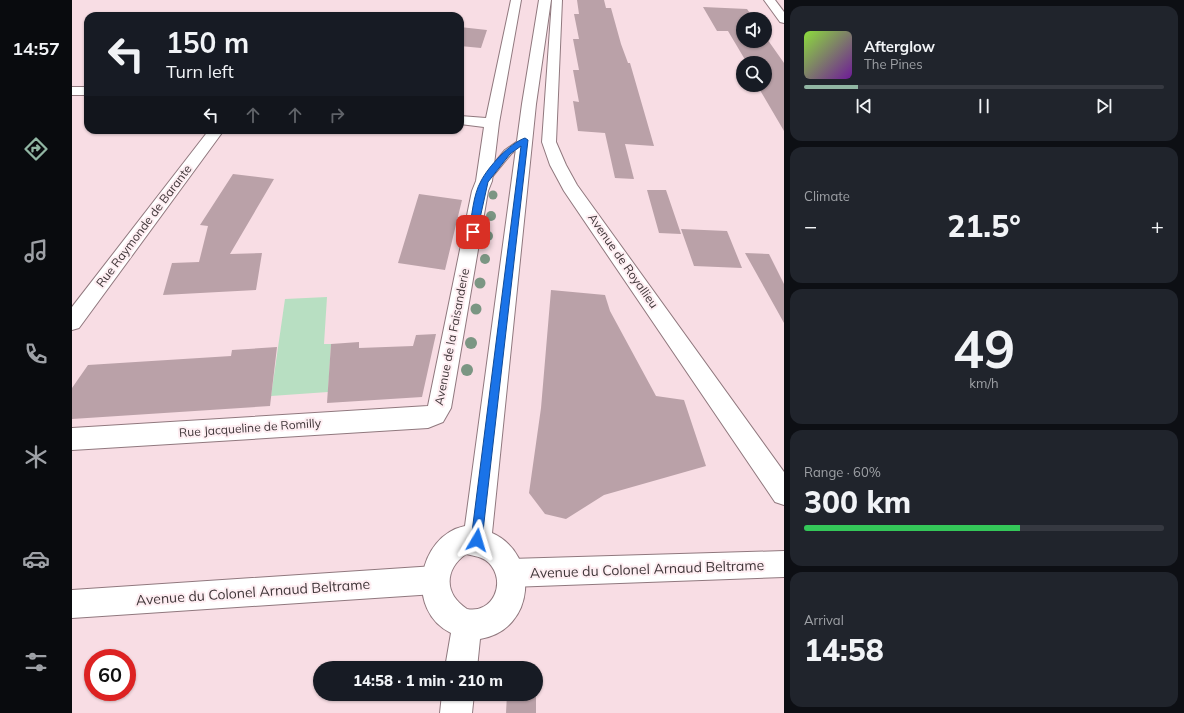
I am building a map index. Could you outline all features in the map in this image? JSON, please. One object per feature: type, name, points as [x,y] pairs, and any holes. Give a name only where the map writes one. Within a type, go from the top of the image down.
[{"type":"main road","points":[[529,104],[529,39],[533,0]]},
{"type":"main road","points":[[477,540],[529,104],[545,0]]},
{"type":"main road","points":[[464,540],[477,540],[488,544],[498,551],[506,561],[510,573],[512,587],[509,601],[502,613],[492,621],[480,625],[467,624],[454,619],[444,608],[438,595],[435,580],[438,566],[443,554],[453,545],[464,540]]},
{"type":"main road","points":[[461,661],[467,624]]},
{"type":"street","points":[[464,120],[492,123],[516,0]]},
{"type":"street","name":"Avenue de Royallieu","points":[[557,0],[549,142],[558,165],[570,187],[784,493]]},
{"type":"street","points":[[769,0],[784,19]]},
{"type":"street","points":[[72,91],[84,91]]},
{"type":"street","name":"Avenue de la Faisanderie","points":[[428,417],[436,414],[440,408],[480,191],[484,181],[492,123]]},
{"type":"street","name":"Rue Raymonde de Barante","points":[[72,322],[214,134]]},
{"type":"street","name":"Rue Jacqueline de Romilly","points":[[72,439],[428,417]]},
{"type":"street","name":"Avenue du Colonel Arnaud Beltrame","points":[[510,573],[784,564]]},
{"type":"street","name":"Avenue du Colonel Arnaud Beltrame","points":[[72,604],[435,580]]},
{"type":"lane","points":[[484,181],[508,152],[525,140]]},
{"type":"green space","points":[[327,297],[324,344],[331,344],[328,392],[271,396],[285,299]]},
{"type":"building","points":[[577,0],[604,0],[606,8],[611,8],[621,44],[628,63],[630,63],[654,146],[625,144],[634,179],[615,178],[605,133],[578,131],[573,101],[579,102],[573,70],[579,70],[573,39],[579,39],[574,14],[579,14]]},
{"type":"building","points":[[703,7],[747,9],[749,12],[736,12],[736,44],[728,31],[717,31]]},
{"type":"building","points":[[464,27],[487,30],[481,48],[464,46]]},
{"type":"building","points":[[772,46],[784,63],[784,131],[761,92],[772,92],[772,56],[743,56],[738,48],[772,48]]},
{"type":"building","points":[[233,174],[274,179],[230,254],[262,253],[256,290],[163,295],[172,263],[199,262],[208,226],[200,225]]},
{"type":"building","points":[[647,190],[666,190],[681,234],[659,233]]},
{"type":"building","points":[[419,194],[462,200],[445,270],[398,263]]},
{"type":"building","points":[[681,229],[727,231],[742,268],[694,266]]},
{"type":"building","points":[[745,253],[769,254],[784,284],[784,323]]},
{"type":"building","points":[[551,290],[605,295],[610,311],[656,396],[684,400],[706,466],[604,495],[566,519],[545,514],[529,493],[541,408]]},
{"type":"building","points":[[436,334],[422,397],[327,403],[331,344],[359,342],[359,348],[413,346],[416,335]]},
{"type":"building","points":[[277,347],[270,406],[72,419],[72,388],[88,365],[231,356],[232,350]]},
{"type":"building","points":[[507,701],[536,701],[536,713],[506,713]]},
{"type":"route","points":[[473,232],[480,191],[484,181],[508,152],[525,140],[477,540]]}]
